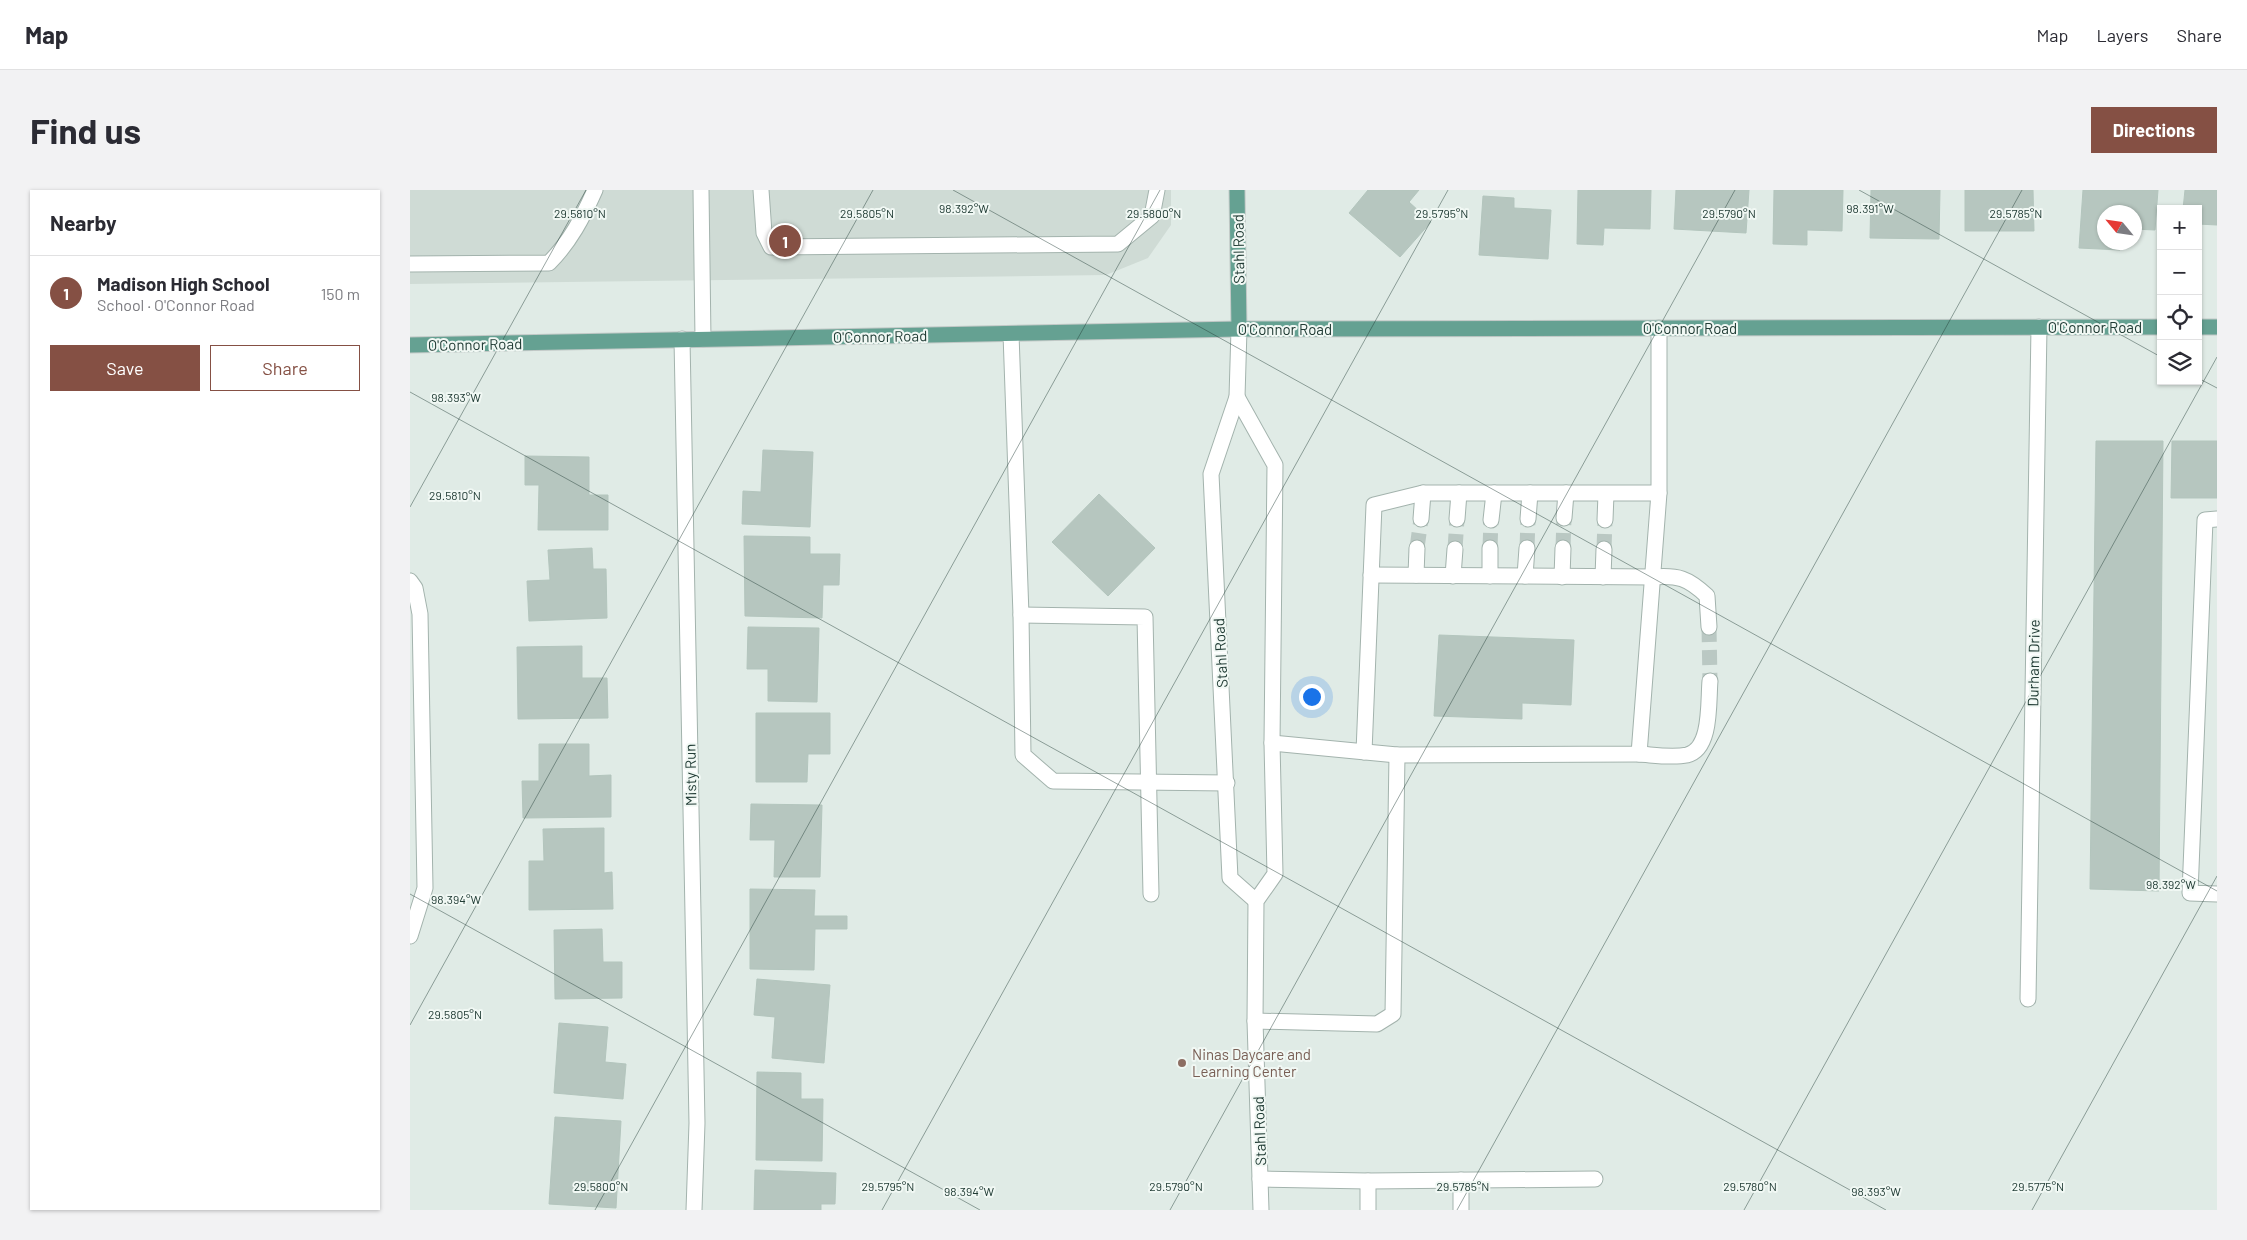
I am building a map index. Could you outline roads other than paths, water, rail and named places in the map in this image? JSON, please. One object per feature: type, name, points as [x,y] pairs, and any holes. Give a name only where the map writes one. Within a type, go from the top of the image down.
[{"type":"main road","name":"Stahl Road","points":[[1237,190],[1239,329]]},
{"type":"main road","name":"O'Connor Road","points":[[410,345],[1239,329],[2157,327]]},
{"type":"main road","points":[[2202,327],[2217,327]]},
{"type":"street","points":[[410,264],[549,263],[567,243],[584,215],[595,190]]},
{"type":"street","points":[[702,190],[703,339]]},
{"type":"street","points":[[761,190],[764,233],[771,247],[1118,244],[1152,216],[1157,190]]},
{"type":"street","name":"Durham Drive","points":[[2028,999],[2039,327]]},
{"type":"street","points":[[1639,754],[1659,494],[1658,328]]},
{"type":"street","name":"Stahl Road","points":[[1239,329],[1237,397],[1212,474],[1230,878],[1256,901],[1255,1021],[1261,1210]]},
{"type":"street","points":[[1011,334],[1021,615],[1023,755],[1053,781],[1226,783]]},
{"type":"street","name":"Misty Run","points":[[682,339],[697,1123],[694,1210]]},
{"type":"street","points":[[1237,397],[1275,465],[1272,743],[1275,874],[1256,901]]},
{"type":"street","points":[[1364,752],[1374,505],[1423,493],[1659,494]]},
{"type":"street","points":[[1421,519],[1423,493]]},
{"type":"street","points":[[1457,519],[1459,493]]},
{"type":"street","points":[[1491,520],[1494,493]]},
{"type":"street","points":[[1528,519],[1530,493]]},
{"type":"street","points":[[1564,518],[1566,493]]},
{"type":"street","points":[[1605,520],[1606,494]]},
{"type":"street","points":[[2217,519],[2205,520],[2190,893],[2217,894]]},
{"type":"street","points":[[1416,575],[1417,548]]},
{"type":"street","points":[[1490,548],[1490,576]]},
{"type":"street","points":[[1525,576],[1527,548]]},
{"type":"street","points":[[1562,577],[1563,548]]},
{"type":"street","points":[[1453,576],[1455,549]]},
{"type":"street","points":[[1603,577],[1604,549]]},
{"type":"street","points":[[1371,575],[1562,577],[1652,577],[1673,575],[1695,584],[1707,596],[1709,628]]},
{"type":"street","points":[[410,581],[415,588],[420,614],[425,888],[410,936]]},
{"type":"street","points":[[1021,615],[1145,617],[1151,894]]},
{"type":"street","points":[[1272,743],[1397,755],[1686,755],[1696,751],[1705,737],[1710,681]]},
{"type":"street","points":[[1255,1021],[1377,1024],[1393,1014],[1397,755]]},
{"type":"street","points":[[1260,1179],[1368,1181],[1595,1179]]},
{"type":"street","points":[[1461,1180],[1461,1210]]},
{"type":"street","points":[[1368,1181],[1368,1210]]},
{"type":"tunnel","points":[[1563,548],[1564,518]]},
{"type":"tunnel","points":[[1417,548],[1421,519]]},
{"type":"tunnel","points":[[1455,549],[1457,519]]},
{"type":"tunnel","points":[[1527,548],[1528,519]]},
{"type":"tunnel","points":[[1490,548],[1491,520]]},
{"type":"tunnel","points":[[1604,549],[1605,520]]},
{"type":"tunnel","points":[[1709,627],[1710,681]]},
{"type":"place","name":"Madison High School","points":[[785,241]]},
{"type":"place","name":"Ninas Daycare and Learning Center","points":[[1182,1063]]}]
